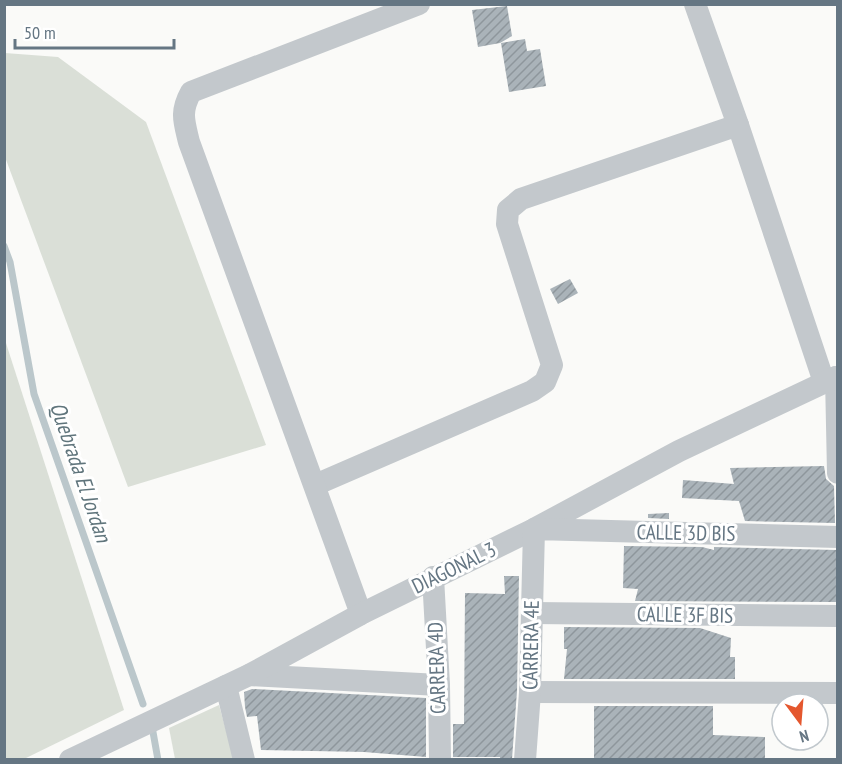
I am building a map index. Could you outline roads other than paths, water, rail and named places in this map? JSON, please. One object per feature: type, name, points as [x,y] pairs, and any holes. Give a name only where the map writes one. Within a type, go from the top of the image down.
[{"type":"street","points":[[361,614],[189,142],[183,113],[192,92],[419,4]]},
{"type":"street","points":[[695,4],[832,379],[837,473]]},
{"type":"street","points":[[315,485],[532,391],[545,382],[552,365],[507,224],[508,210],[521,199],[738,125]]},
{"type":"street","name":"DIAGONAL 3","points":[[70,759],[249,675],[361,614],[534,529],[679,452],[832,379]]},
{"type":"street","name":"CALLE 3D BIS","points":[[534,529],[837,537]]},
{"type":"street","name":"CARRERA 4E","points":[[525,759],[530,692],[534,529]]},
{"type":"street","name":"CARRERA 4D","points":[[433,577],[439,686],[440,759]]},
{"type":"street","name":"CALLE 3F BIS","points":[[531,613],[837,616]]},
{"type":"street","points":[[249,675],[439,686]]},
{"type":"street","points":[[226,686],[244,759]]},
{"type":"street","points":[[530,692],[837,693]]},
{"type":"waterway","name":"Quebrada El Jordan","points":[[4,246],[10,262],[34,394],[143,704]]},
{"type":"waterway","name":"Quebrada El Jordan","points":[[153,732],[158,760]]}]
